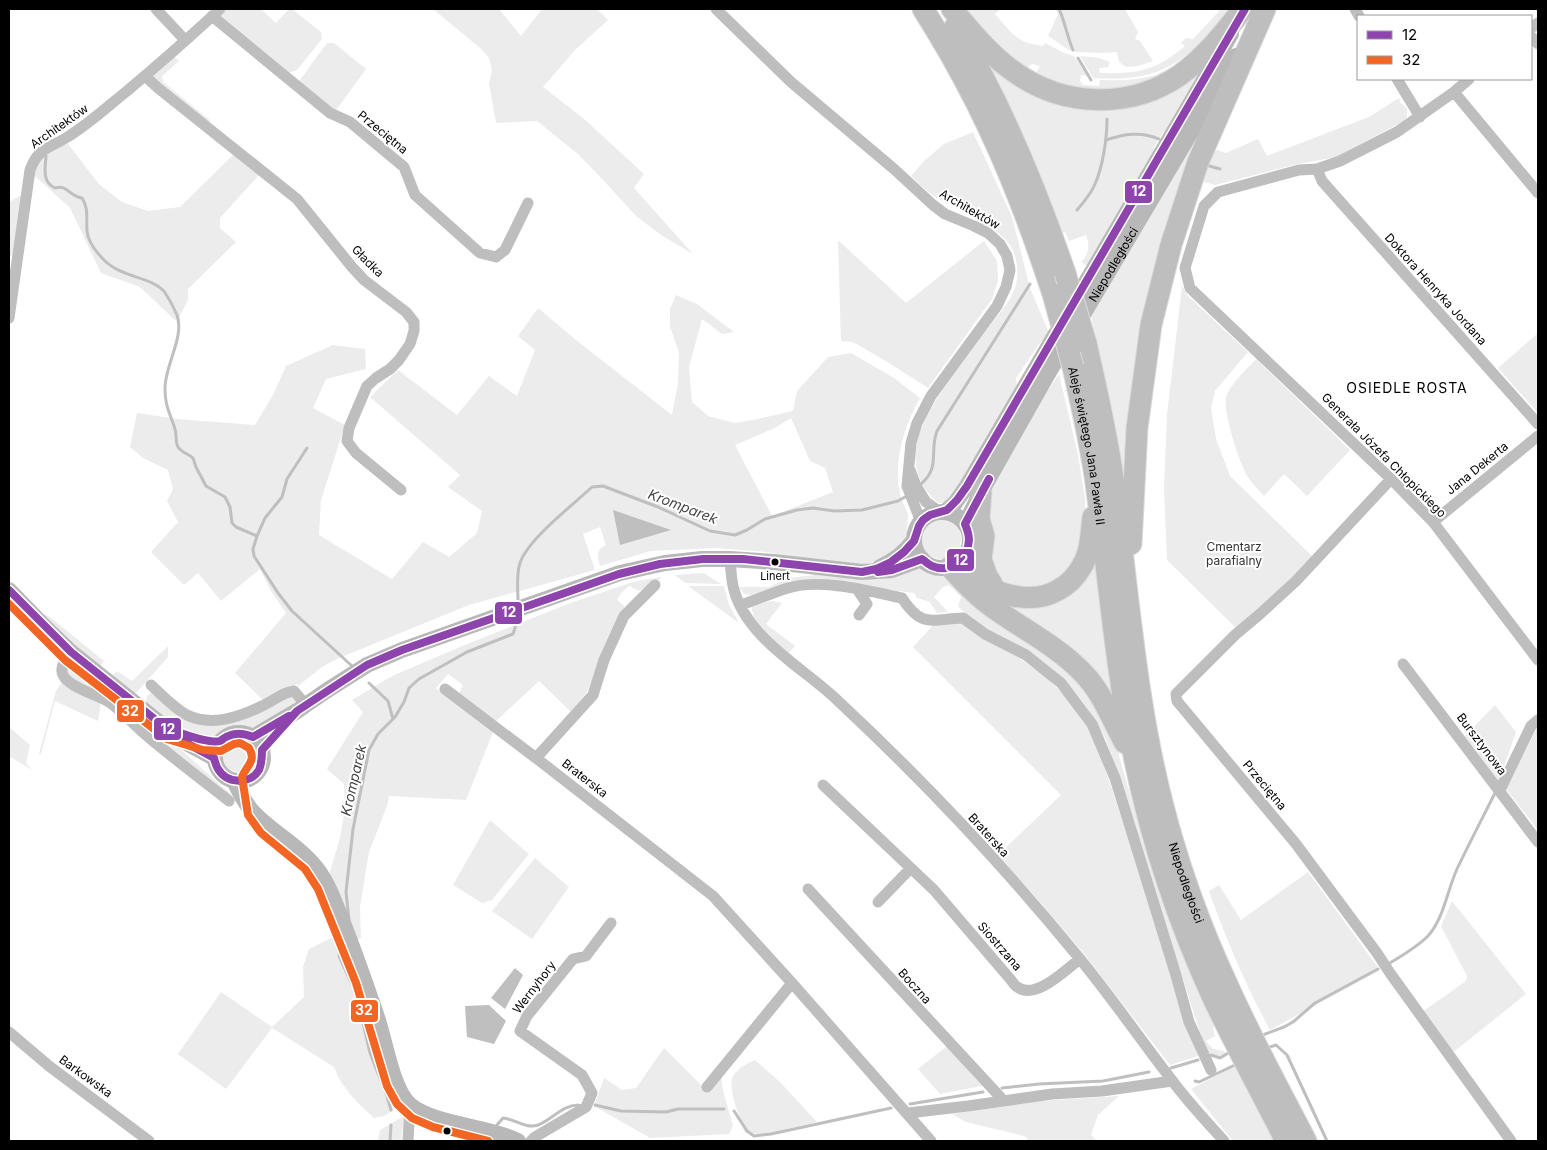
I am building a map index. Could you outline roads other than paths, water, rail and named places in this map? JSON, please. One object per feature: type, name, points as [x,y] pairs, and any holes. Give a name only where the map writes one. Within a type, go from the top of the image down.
[{"type":"highway","name":"Aleje świętego Jana Pawła II","points":[[923,9],[963,76],[983,116],[1021,204],[1054,294],[1088,433],[1097,489],[1123,698],[1135,761]]},
{"type":"highway","name":"Aleje świętego Jana Pawła II","points":[[944,9],[998,107],[1022,158],[1045,214],[1065,273],[1086,343],[1102,417],[1113,477],[1129,604]]},
{"type":"highway","points":[[952,9],[985,47],[1023,79],[1051,92],[1066,96],[1079,99],[1105,100],[1119,99],[1146,92],[1158,88],[1175,78],[1212,47],[1244,9]]},
{"type":"highway","points":[[1129,604],[1137,428],[1151,325],[1171,245],[1198,162],[1265,9]]},
{"type":"highway","points":[[957,562],[974,574],[980,581],[1012,597],[1044,596],[1058,590],[1072,579],[1084,564],[1089,545],[1097,489]]},
{"type":"highway","points":[[981,492],[979,519],[984,536],[981,559],[986,576],[997,590]]},
{"type":"highway","points":[[957,562],[967,586],[990,606],[1061,653],[1086,676],[1103,699],[1135,761]]},
{"type":"highway","name":"Niepodległości","points":[[1129,604],[1141,695],[1162,802],[1192,900],[1227,984],[1243,1038],[1254,1060],[1286,1141]]},
{"type":"highway","name":"Niepodległości","points":[[1135,761],[1156,846],[1181,918],[1214,999],[1243,1038]]},
{"type":"highway","name":"Niepodległości","points":[[1254,1060],[1306,1141]]},
{"type":"street","points":[[156,9],[185,40]]},
{"type":"street","name":"Architektów","points":[[716,9],[791,82],[894,169],[933,205],[945,214],[988,233],[1000,244],[1007,256],[1010,270],[1006,287],[997,306],[931,396],[917,423],[911,443],[907,486],[921,522]]},
{"type":"street","name":"Niepodległości","points":[[942,512],[956,502],[967,486],[1244,9]]},
{"type":"street","name":"Niepodległości","points":[[965,524],[981,492],[1066,343],[1265,9]]},
{"type":"street","name":"Architektów","points":[[9,318],[30,170],[36,157],[44,150],[84,126],[145,76],[216,12]]},
{"type":"street","name":"Przeciętna","points":[[216,12],[330,113],[350,122],[404,167],[415,194],[480,253],[496,257],[505,250],[528,203]]},
{"type":"street","name":"Gładka","points":[[145,76],[297,199],[364,280],[406,312],[414,322],[414,331],[410,344],[390,369],[367,386],[349,428],[347,441],[356,453],[401,490]]},
{"type":"street","points":[[1398,80],[1420,117]]},
{"type":"street","points":[[1317,169],[1340,161],[1397,132],[1420,117],[1468,80]]},
{"type":"street","points":[[1454,92],[1538,192]]},
{"type":"street","name":"Generała Józefa Chłopickiego","points":[[1317,169],[1299,170],[1218,192],[1204,206],[1185,268],[1190,288],[1391,479],[1433,522],[1538,660]]},
{"type":"street","name":"Doktora Henryka Jordana","points":[[1317,169],[1322,181],[1538,424]]},
{"type":"street","name":"Jana Dekerta","points":[[1433,522],[1538,436]]},
{"type":"street","points":[[908,466],[916,486],[926,502],[942,512],[956,516],[965,524],[970,537],[970,544],[957,562],[941,568],[922,559],[916,550],[914,540],[916,530],[921,522],[933,513],[942,512]]},
{"type":"street","name":"Przeciętna","points":[[1391,479],[1296,581],[1235,635],[1176,694],[1177,701],[1296,844],[1377,953],[1510,1141]]},
{"type":"street","points":[[869,572],[886,565],[896,558],[914,540]]},
{"type":"street","points":[[257,743],[302,708],[367,665],[402,650],[620,573],[665,563],[702,559],[774,562],[850,572],[869,572],[892,570],[922,559]]},
{"type":"street","name":"Braterska","points":[[730,559],[734,591],[740,606],[752,624],[768,642],[835,698],[948,810],[1080,959],[1172,1081],[1224,1141]]},
{"type":"street","points":[[536,758],[593,695],[604,660],[624,616],[655,585]]},
{"type":"street","points":[[740,606],[788,588],[804,585],[845,587],[902,598],[910,610],[922,619],[934,622],[963,618],[986,634],[1026,655],[1061,683],[1092,724],[1115,778],[1189,1022],[1211,1070]]},
{"type":"street","points":[[857,589],[867,604],[859,615]]},
{"type":"street","points":[[9,590],[71,652],[190,746],[214,758]]},
{"type":"street","points":[[768,596],[786,598]]},
{"type":"street","points":[[71,652],[63,665],[62,675],[65,678],[109,702],[145,734],[229,801]]},
{"type":"street","name":"Bursztynowa","points":[[1403,664],[1538,842]]},
{"type":"street","points":[[151,685],[186,714],[207,720],[228,719],[245,714],[288,692],[294,691],[302,708]]},
{"type":"street","name":"Braterska","points":[[445,689],[713,896],[931,1141]]},
{"type":"street","points":[[1500,790],[1531,726],[1538,720]]},
{"type":"street","points":[[172,731],[204,740],[220,741]]},
{"type":"street","points":[[239,733],[257,743],[264,758],[258,773],[252,778],[234,782],[218,771],[214,758],[216,747],[226,736],[239,733]]},
{"type":"street","points":[[252,778],[256,809],[268,826]]},
{"type":"street","points":[[234,782],[245,802],[268,826],[312,862],[327,884],[365,980],[396,1082],[410,1105],[436,1117],[507,1136],[518,1141]]},
{"type":"street","name":"Siostrzana","points":[[823,784],[934,890],[1020,989],[1029,992],[1040,989],[1080,959]]},
{"type":"street","points":[[878,902],[911,868]]},
{"type":"street","name":"Boczna","points":[[808,889],[1003,1100]]},
{"type":"street","name":"Wernyhory","points":[[531,1141],[586,1107],[592,1093],[582,1075],[520,1031],[527,1016],[573,959],[586,956],[611,923]]},
{"type":"street","points":[[707,1087],[792,983]]},
{"type":"street","name":"Barkowska","points":[[9,1032],[49,1066],[149,1141]]},
{"type":"street","points":[[908,1113],[1052,1094],[1102,1091],[1172,1081]]},
{"type":"street","points":[[408,1141],[410,1105]]},
{"type":"waterway","name":"Kromparek","points":[[1059,9],[1073,50]]},
{"type":"waterway","name":"Kromparek","points":[[1078,58],[1091,80]]},
{"type":"waterway","name":"Kromparek","points":[[1077,210],[1089,195],[1098,177],[1104,152],[1107,119]]},
{"type":"waterway","points":[[1106,140],[1132,134],[1152,136],[1159,139]]},
{"type":"waterway","points":[[46,156],[45,175],[48,182],[55,188],[66,189],[77,197],[82,198],[86,210],[88,235],[98,254],[111,266],[158,286],[164,291],[176,312],[179,324],[178,333],[166,380],[165,395],[178,447],[193,458],[206,486],[225,497],[230,507],[232,523],[236,527],[257,536],[253,549],[254,556],[292,611],[352,666]]},
{"type":"waterway","points":[[1206,165],[1220,169]]},
{"type":"waterway","name":"Kromparek","points":[[921,484],[927,478],[933,465],[937,431],[1030,284]]},
{"type":"waterway","points":[[257,536],[265,518],[282,497],[287,479],[307,448]]},
{"type":"waterway","name":"Kromparek","points":[[518,601],[518,572],[525,554],[541,533],[592,487],[603,486],[658,507],[710,531],[735,535],[765,519],[797,510],[813,508],[834,511],[862,510],[898,501],[905,497]]},
{"type":"waterway","name":"Kromparek","points":[[349,920],[346,892],[353,829],[369,750],[378,734],[395,717],[404,702],[409,688],[419,679],[467,652],[513,634],[516,625]]},
{"type":"waterway","points":[[369,683],[388,701],[393,719]]},
{"type":"waterway","points":[[1390,963],[1419,944],[1428,936],[1438,921],[1457,869],[1495,793]]},
{"type":"waterway","name":"Kromparek","points":[[341,945],[339,956],[356,993],[370,1053],[391,1110]]},
{"type":"waterway","points":[[1260,1036],[1293,1022],[1315,1003],[1378,969]]},
{"type":"waterway","points":[[1267,1048],[1276,1045],[1287,1055],[1327,1141]]},
{"type":"waterway","points":[[1211,1055],[1220,1058],[1230,1052]]},
{"type":"waterway","points":[[1171,1068],[1198,1060]]},
{"type":"waterway","points":[[1195,1081],[1199,1082],[1237,1064]]},
{"type":"waterway","points":[[1002,1088],[1103,1081],[1149,1072]]},
{"type":"waterway","points":[[910,1104],[983,1092]]},
{"type":"waterway","points":[[497,1125],[503,1118],[524,1125],[538,1125],[567,1107],[578,1105]]},
{"type":"waterway","points":[[595,1105],[621,1111],[666,1112],[678,1109],[724,1109]]},
{"type":"waterway","points":[[734,1111],[747,1131],[754,1136],[891,1108]]},
{"type":"waterway","name":"Kromparek","points":[[390,1141],[391,1125]]},
{"type":"place","name":"Linert","points":[[775,562]]},
{"type":"district","name":"OSIEDLE ROSTA","points":[[1407,387]]},
{"type":"park label","name":"Cmentarz parafialny","points":[[1234,553]]}]
